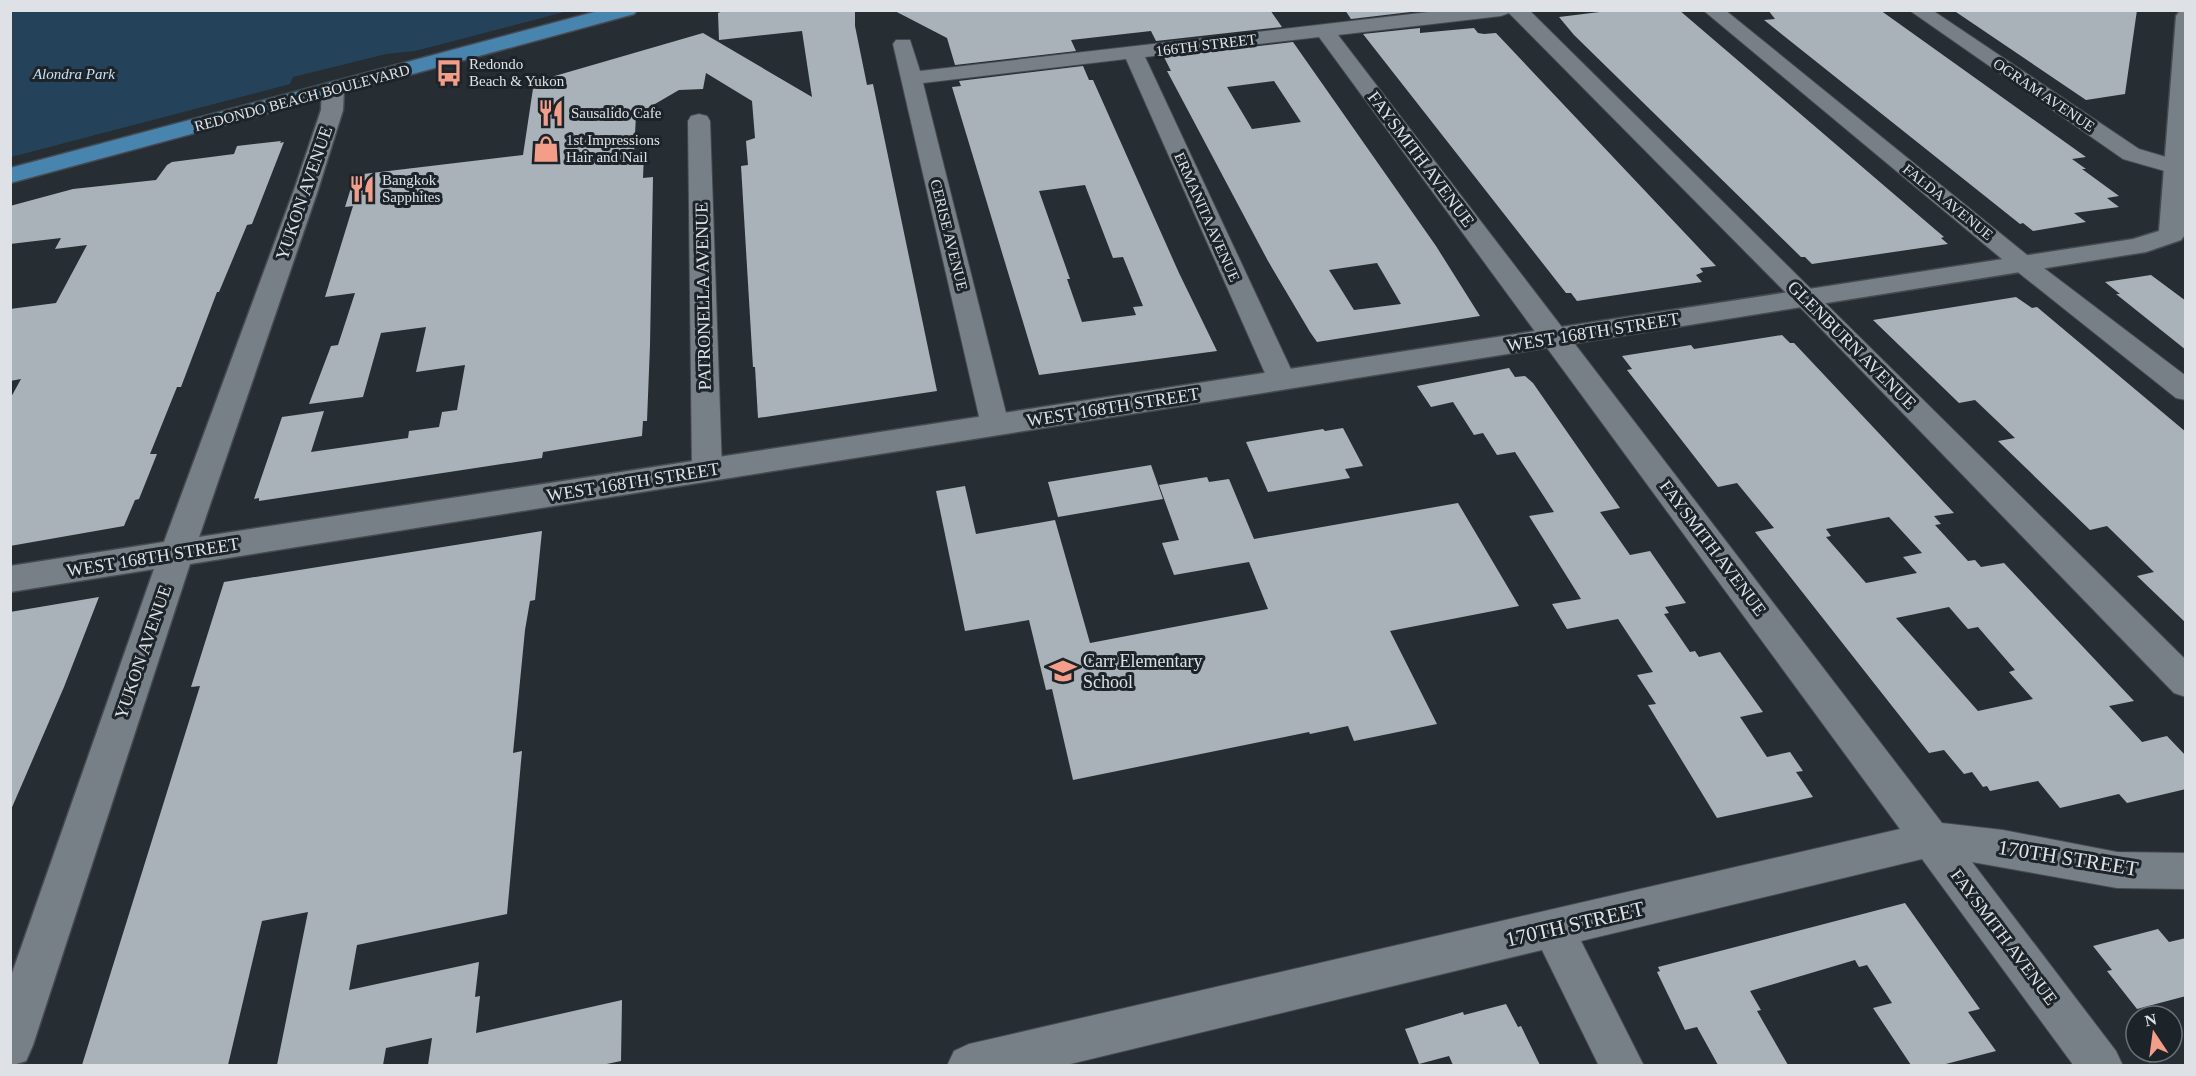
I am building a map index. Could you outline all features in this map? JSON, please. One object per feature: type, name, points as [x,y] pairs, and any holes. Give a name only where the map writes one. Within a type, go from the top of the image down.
[{"type":"main road","name":"REDONDO BEACH BOULEVARD","points":[[10,176],[627,10]]},
{"type":"street","name":"166TH STREET","points":[[911,78],[1501,10]]},
{"type":"street","name":"GLENBURN AVENUE","points":[[1516,10],[1806,298],[2186,683]]},
{"type":"street","name":"FALDA AVENUE","points":[[1712,10],[2024,264],[2186,391]]},
{"type":"street","name":"OGRAM AVENUE","points":[[1918,10],[2131,154],[2175,166]]},
{"type":"street","points":[[2180,204],[2175,166],[2186,16]]},
{"type":"street","name":"FAYSMITH AVENUE","points":[[1325,31],[2101,1065]]},
{"type":"street","name":"CERISE AVENUE","points":[[903,44],[995,425]]},
{"type":"street","name":"ERMANITA AVENUE","points":[[1133,53],[1282,380]]},
{"type":"street","name":"YUKON AVENUE","points":[[10,1045],[177,554],[306,190],[332,110],[333,89]]},
{"type":"street","name":"PATRONELLA AVENUE","points":[[699,121],[707,470]]},
{"type":"street","name":"WEST 168TH STREET","points":[[10,579],[2138,246],[2172,235],[2180,204]]},
{"type":"street","name":"170TH STREET","points":[[969,1065],[1932,839],[2003,848],[2117,870],[2186,871]]},
{"type":"street","points":[[1554,929],[1622,1065]]},
{"type":"green space","name":"Alondra Park","points":[[11,10],[568,11],[415,51],[386,54],[293,77],[290,84],[11,157]]},
{"type":"building","points":[[725,10],[855,10],[855,26],[867,85],[873,84],[937,391],[758,418],[741,166],[748,165],[746,141],[755,138],[752,101],[706,73],[703,89],[679,90],[636,115],[634,154],[644,153],[643,178],[653,177],[647,421],[643,421],[642,436],[543,452],[542,458],[259,501],[259,498],[254,499],[282,417],[324,411],[311,452],[408,438],[409,431],[439,427],[442,412],[457,410],[465,365],[416,372],[426,327],[381,333],[363,397],[309,404],[331,346],[338,345],[355,293],[325,297],[353,206],[345,207],[355,175],[523,155],[534,82],[703,33],[812,97],[802,31],[719,40],[718,13]]},
{"type":"building","points":[[893,10],[1270,10],[1282,27],[1156,41],[1151,31],[1071,40],[1076,51],[955,65],[947,38]]},
{"type":"building","points":[[1345,10],[1419,10],[1419,11],[1351,19]]},
{"type":"building","points":[[1616,10],[1679,10],[1944,237],[1941,238],[1948,244],[1812,264],[1805,257],[1801,257],[1574,35],[1559,17]]},
{"type":"building","points":[[1768,10],[1880,10],[2086,157],[2072,159],[2119,196],[2107,198],[2119,207],[2074,213],[2086,222],[2033,231],[2023,223],[2020,224],[1764,20],[1775,19]]},
{"type":"building","points":[[1953,10],[2137,10],[2125,94],[2086,100]]},
{"type":"building","points":[[1420,28],[1420,33],[1474,28],[1478,33],[1496,33],[1716,266],[1700,268],[1703,272],[1696,275],[1702,282],[1577,301],[1571,293],[1566,293],[1363,34]]},
{"type":"building","points":[[1293,42],[1436,246],[1480,316],[1317,342],[1268,261],[1167,71],[1171,71],[1164,57]],"holes":[[[1274,81],[1301,122],[1252,129],[1227,87]],[[1377,263],[1401,304],[1354,310],[1329,270]]]},
{"type":"building","points":[[1083,66],[1089,80],[1093,80],[1179,273],[1217,351],[1039,375],[952,87],[961,86],[959,81]],"holes":[[[1085,185],[1113,258],[1123,257],[1143,306],[1133,307],[1136,315],[1082,322],[1067,279],[1070,279],[1039,191]]]},
{"type":"building","points":[[281,141],[280,143],[284,142],[252,224],[247,225],[219,292],[217,292],[181,387],[177,387],[150,454],[157,454],[139,499],[135,500],[124,526],[10,546],[10,399],[21,379],[10,381],[10,309],[56,303],[87,245],[55,249],[61,238],[10,244],[10,206],[73,189],[156,180],[172,162],[234,154],[237,146]]},
{"type":"building","points":[[2151,275],[2186,301],[2186,350],[2116,294],[2120,294],[2105,282]]},
{"type":"building","points":[[2016,297],[2032,308],[2037,307],[2186,432],[2186,623],[2137,576],[2154,572],[2107,526],[2090,530],[1998,441],[2015,438],[1975,400],[1959,403],[1873,320]]},
{"type":"building","points":[[1782,335],[1790,343],[1794,343],[1954,513],[1934,516],[1941,524],[1935,525],[1968,561],[1975,560],[1981,567],[2004,563],[2134,701],[2109,706],[2142,742],[2167,736],[2186,756],[2186,789],[2127,803],[2119,794],[2060,808],[2038,781],[1990,791],[1987,786],[1983,787],[1972,772],[1964,774],[1944,750],[1929,753],[1755,532],[1774,528],[1737,483],[1718,487],[1627,370],[1632,369],[1622,356],[1691,345],[1694,349]],"holes":[[[1889,517],[1922,553],[1903,557],[1917,573],[1866,583],[1826,537],[1831,536],[1826,529]],[[1949,607],[1968,629],[1978,627],[2015,670],[2009,672],[2033,699],[1978,711],[1896,618]]]},
{"type":"building","points":[[1509,368],[1515,377],[1525,376],[1533,383],[1620,508],[1600,512],[1630,555],[1650,551],[1686,603],[1665,607],[1669,613],[1664,614],[1690,652],[1695,651],[1699,657],[1720,652],[1763,712],[1740,717],[1767,757],[1790,752],[1803,771],[1796,772],[1813,797],[1717,818],[1648,705],[1656,704],[1637,675],[1653,672],[1618,619],[1567,629],[1552,604],[1581,599],[1529,516],[1554,512],[1515,452],[1497,455],[1483,433],[1474,435],[1453,402],[1431,407],[1417,386]]},
{"type":"building","points":[[1343,428],[1363,466],[1345,469],[1350,478],[1268,492],[1246,442],[1323,429],[1325,431]]},
{"type":"building","points":[[1151,465],[1163,499],[1058,517],[1048,482]]},
{"type":"building","points":[[1207,477],[1209,482],[1229,479],[1254,539],[1458,503],[1519,606],[1390,631],[1437,724],[1354,741],[1348,726],[1310,734],[1309,732],[1073,780],[1052,689],[1046,690],[1029,620],[965,631],[936,491],[965,486],[976,534],[1055,520],[1090,643],[1268,609],[1249,562],[1174,575],[1162,543],[1179,540],[1159,485]]},
{"type":"building","points":[[542,531],[535,600],[530,601],[525,630],[513,753],[522,751],[507,914],[357,945],[349,990],[479,962],[475,997],[480,996],[476,1033],[622,1000],[621,1061],[602,1065],[428,1065],[432,1038],[386,1048],[383,1065],[277,1065],[308,912],[262,921],[228,1065],[82,1065],[200,686],[191,687],[224,582]]},
{"type":"building","points":[[99,597],[64,687],[10,812],[10,612]]},
{"type":"building","points":[[1905,903],[1980,1009],[1968,1012],[1996,1051],[1942,1065],[1911,1065],[1873,1008],[1892,1003],[1867,965],[1859,967],[1855,960],[1750,991],[1761,1010],[1757,1011],[1788,1065],[1718,1065],[1697,1027],[1685,1030],[1657,972],[1660,971],[1658,967]]},
{"type":"building","points":[[2158,929],[2169,942],[2186,938],[2186,996],[2156,1004],[2133,1004],[2107,971],[2112,970],[2093,946]]},
{"type":"building","points":[[1506,1004],[1518,1027],[1521,1026],[1540,1065],[1453,1065],[1449,1056],[1419,1064],[1405,1029],[1463,1012],[1464,1015]]},
{"type":"place","name":"Redondo Beach & Yukon","points":[[449,73]]},
{"type":"place","name":"Sausalido Cafe","points":[[551,113]]},
{"type":"place","name":"1st Impressions Hair and Nail","points":[[546,149]]},
{"type":"place","name":"Bangkok Sapphites","points":[[362,189]]},
{"type":"place","name":"Carr Elementary School","points":[[1063,671]]}]
